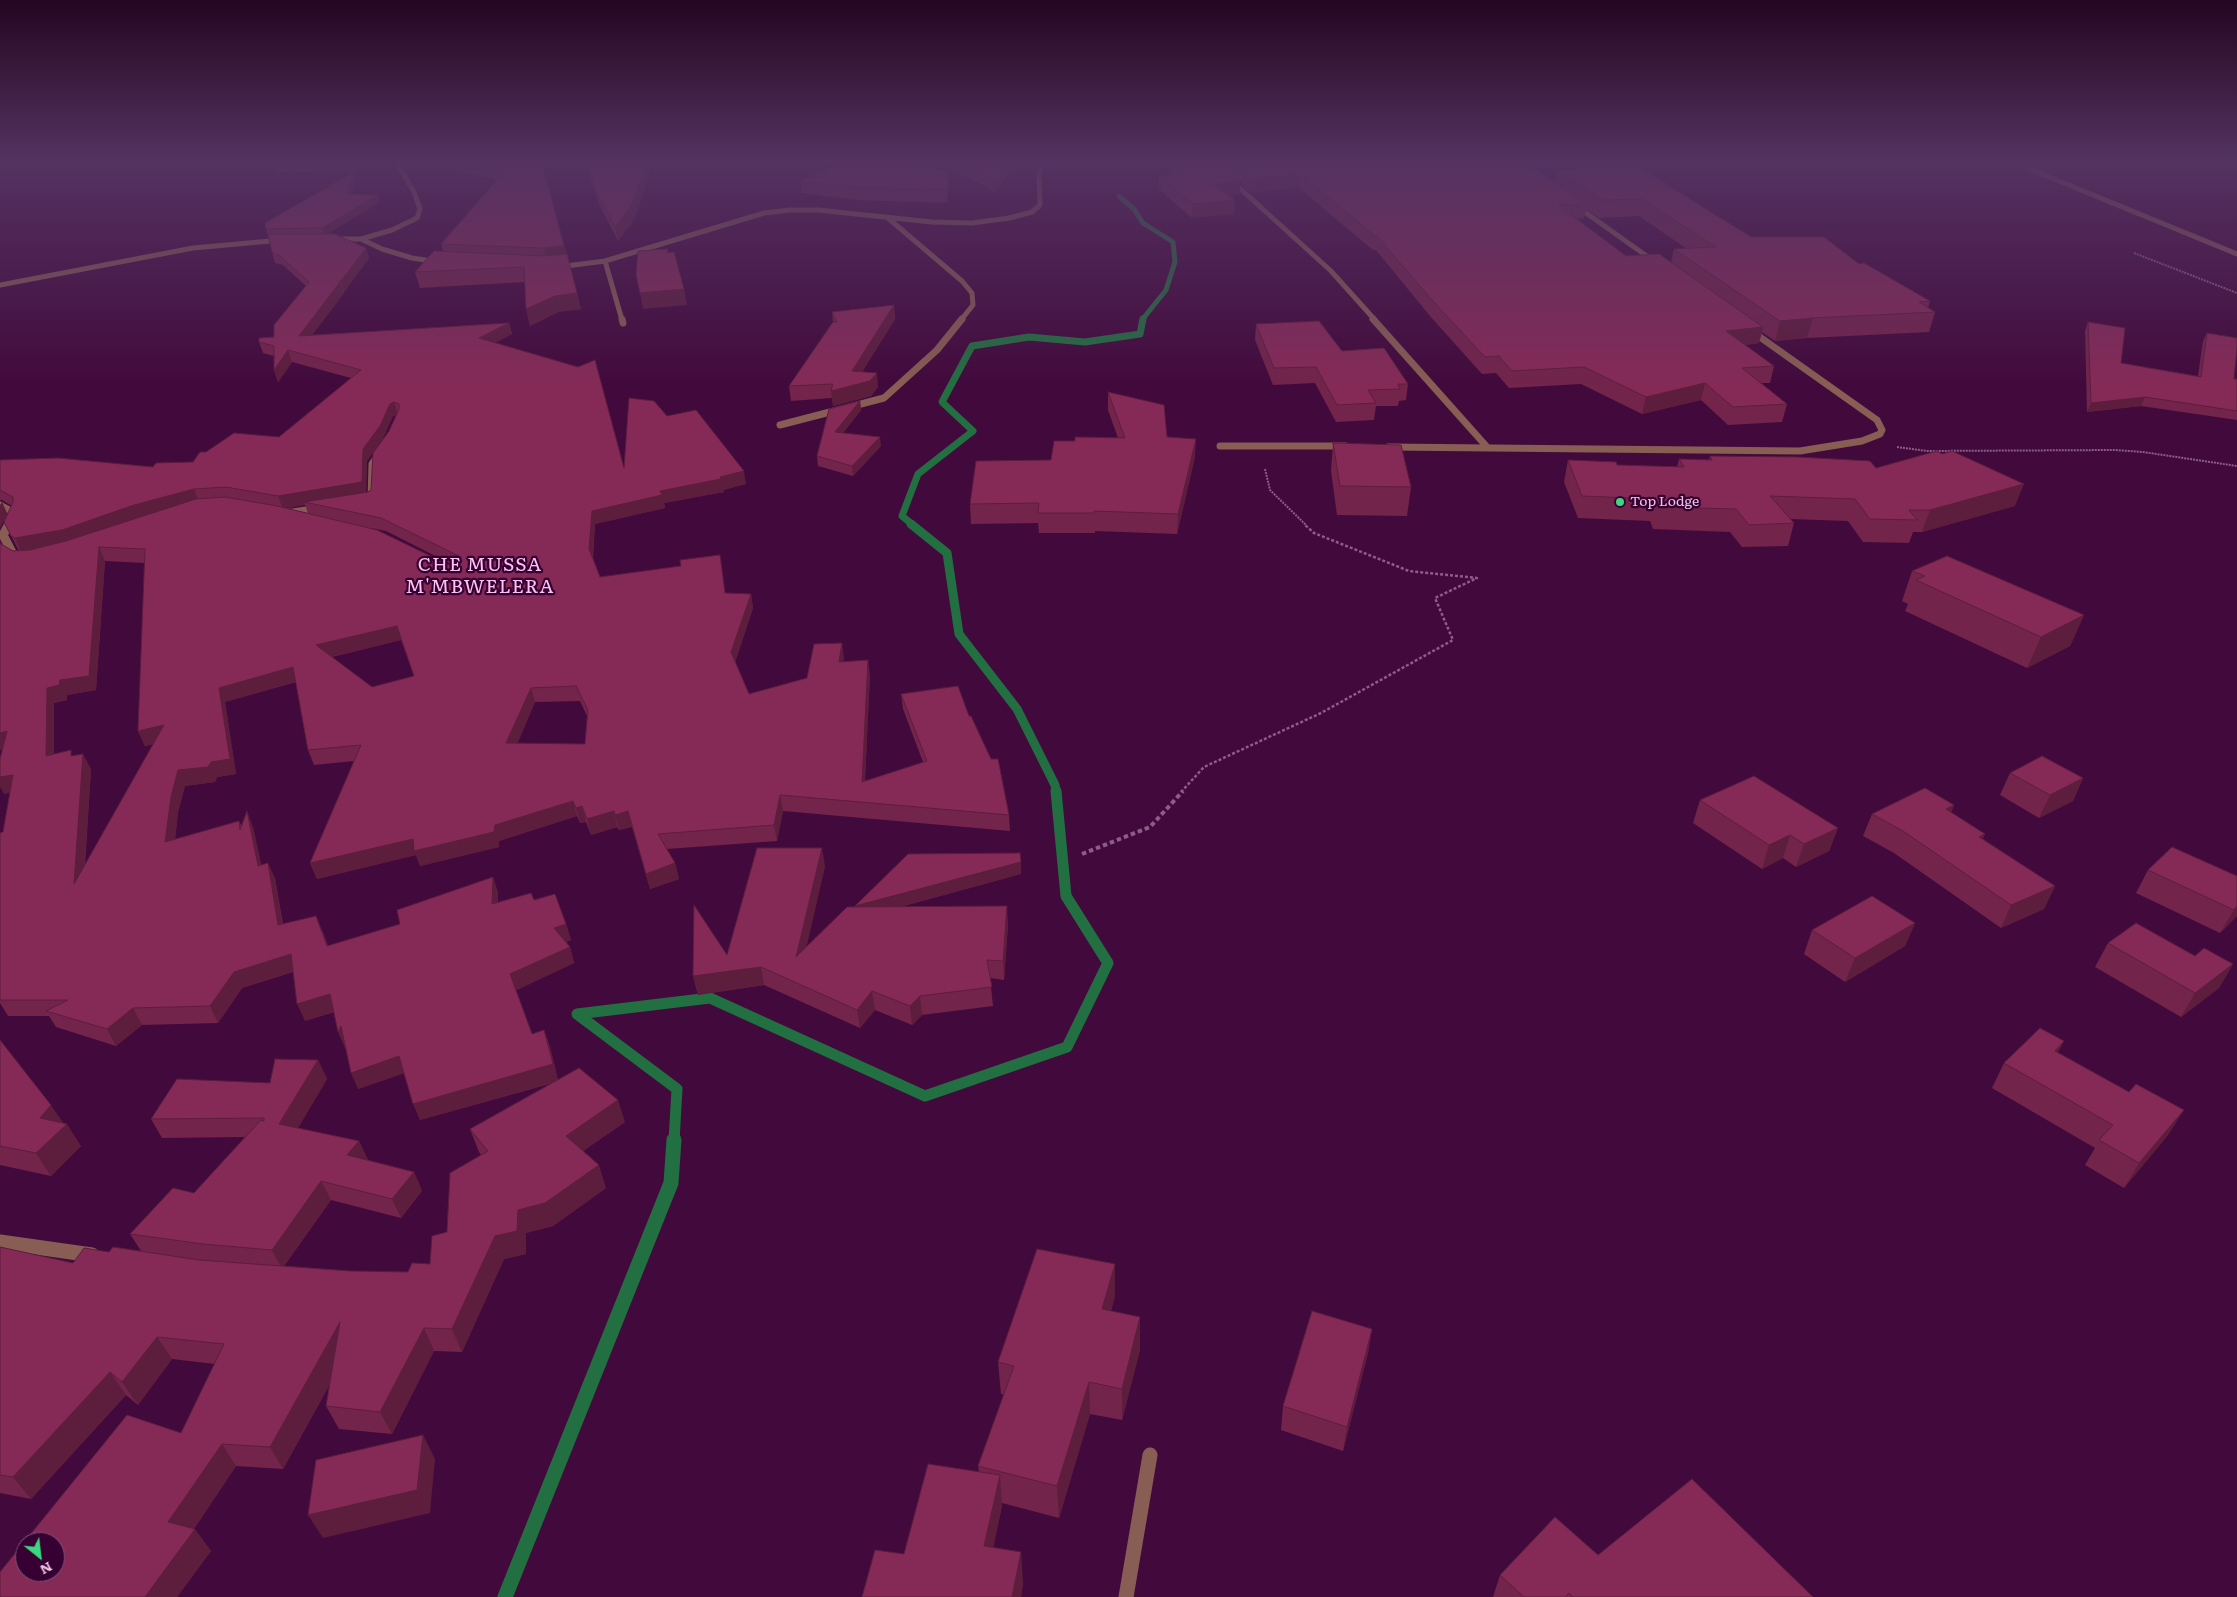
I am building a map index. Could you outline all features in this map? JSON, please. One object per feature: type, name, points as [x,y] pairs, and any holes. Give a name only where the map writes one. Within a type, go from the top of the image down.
[{"type":"street","points":[[330,239],[366,238]]},
{"type":"street","points":[[555,267],[605,261],[685,238]]},
{"type":"street","points":[[780,425],[884,398],[937,350],[973,306],[972,293],[962,281],[910,238]]},
{"type":"street","points":[[1294,238],[1331,271],[1487,448]]},
{"type":"street","points":[[1622,238],[1662,266]]},
{"type":"street","points":[[2197,238],[2237,254]]},
{"type":"street","points":[[361,239],[382,249],[412,258],[445,263]]},
{"type":"street","points":[[0,284],[193,248],[232,243],[289,240]]},
{"type":"street","points":[[605,261],[623,323]]},
{"type":"street","points":[[1380,447],[1800,451],[1873,438],[1880,434],[1882,430],[1877,420],[1741,324]]},
{"type":"street","points":[[361,502],[371,500],[372,464],[388,441]]},
{"type":"street","points":[[1220,446],[1350,446]]},
{"type":"street","points":[[0,505],[15,513],[3,535],[13,554],[20,558],[28,558]]},
{"type":"street","points":[[283,514],[332,506]]},
{"type":"street","points":[[273,512],[301,519]]},
{"type":"street","points":[[3,1246],[105,1257]]},
{"type":"street","points":[[1126,1597],[1150,1455]]},
{"type":"path","points":[[2134,253],[2237,292]]},
{"type":"path","points":[[1873,438],[1896,447],[1927,451],[2115,450],[2143,452],[2237,466]]},
{"type":"path","points":[[1082,854],[1150,827],[1204,767],[1321,713],[1453,640],[1435,598],[1477,578],[1409,571],[1314,533],[1270,490],[1263,460],[1292,446]]},
{"type":"building","points":[[269,238],[343,238],[366,248],[299,336],[509,323],[479,338],[578,367],[595,360],[624,468],[629,398],[654,401],[667,416],[696,410],[744,471],[720,477],[721,479],[660,491],[662,495],[592,511],[589,549],[600,577],[681,566],[680,560],[720,555],[725,593],[751,594],[731,652],[749,694],[807,678],[814,644],[842,643],[839,662],[868,660],[862,782],[927,761],[901,694],[958,686],[969,716],[971,716],[991,759],[998,759],[1009,815],[780,795],[774,825],[658,834],[675,863],[646,874],[628,811],[615,815],[614,811],[587,819],[582,806],[576,808],[573,801],[495,825],[494,832],[414,851],[413,839],[310,863],[361,745],[308,750],[293,667],[219,688],[230,759],[211,762],[208,767],[178,770],[171,797],[165,842],[239,821],[240,830],[247,811],[258,866],[268,863],[278,925],[316,916],[327,946],[400,924],[397,910],[493,877],[492,904],[531,893],[534,900],[555,894],[566,924],[554,928],[570,947],[510,974],[532,1034],[544,1030],[553,1064],[413,1104],[399,1056],[351,1073],[341,1026],[338,1032],[330,994],[297,1004],[291,954],[234,972],[210,1006],[133,1008],[107,1029],[46,1011],[68,1000],[0,1000],[0,833],[3,832],[13,775],[0,777],[0,759],[7,731],[0,733],[0,542],[13,551],[30,550],[66,541],[196,499],[225,497],[277,506],[377,530],[453,567],[459,567],[462,561],[459,556],[381,518],[304,502],[371,490],[373,453],[389,431],[399,409],[399,404],[394,402],[390,404],[380,426],[363,449],[362,482],[278,496],[226,487],[194,489],[134,505],[62,530],[15,538],[11,536],[4,522],[13,502],[13,497],[0,490],[0,460],[58,458],[153,467],[156,463],[193,462],[200,452],[206,452],[234,433],[279,437],[361,370],[288,350],[274,370],[274,346],[259,342],[259,338],[274,337],[274,325],[309,282],[279,255],[272,252]],"holes":[[[99,547],[145,549],[138,731],[164,725],[74,884],[83,754],[71,756],[71,750],[46,756],[47,688],[59,685],[60,680],[89,676]],[[397,626],[414,676],[372,687],[316,645]],[[576,686],[588,710],[585,744],[506,743],[531,688]]]},
{"type":"building","points":[[447,238],[562,238],[564,246],[544,248],[441,244]]},
{"type":"building","points":[[1378,238],[1601,238],[1626,256],[1659,254],[1763,327],[1726,331],[1774,366],[1742,368],[1787,404],[1733,407],[1705,383],[1646,397],[1584,367],[1512,371],[1499,356],[1485,357],[1432,300]]},
{"type":"building","points":[[1701,238],[1825,238],[1859,264],[1864,263],[1930,301],[1919,302],[1935,312],[1780,321],[1674,249],[1716,247]]},
{"type":"building","points":[[667,249],[668,253],[674,252],[684,289],[640,293],[636,274],[638,251]]},
{"type":"building","points":[[434,251],[543,256],[567,254],[577,293],[555,296],[526,309],[524,267],[415,272]]},
{"type":"building","points":[[894,305],[852,371],[877,373],[870,381],[831,391],[833,384],[789,386],[833,322],[837,322],[832,312]]},
{"type":"building","points":[[1319,321],[1342,351],[1384,348],[1408,384],[1398,384],[1400,389],[1368,390],[1376,403],[1337,405],[1316,367],[1274,368],[1256,324]]},
{"type":"building","points":[[2088,322],[2125,328],[2121,363],[2201,377],[2207,333],[2237,338],[2234,379],[2237,379],[2237,411],[2145,397],[2091,403]]},
{"type":"building","points":[[1108,392],[1164,405],[1167,437],[1196,439],[1178,514],[1094,511],[1094,513],[1038,513],[1039,503],[970,504],[976,461],[1051,460],[1054,441],[1075,441],[1075,437],[1125,438]]},
{"type":"building","points":[[860,401],[835,432],[880,437],[852,466],[817,456],[829,409]]},
{"type":"building","points":[[1333,443],[1401,445],[1411,487],[1340,486]]},
{"type":"building","points":[[1937,451],[1942,454],[1952,451],[2024,484],[1930,510],[1909,510],[1917,520],[1870,519],[1855,499],[1770,496],[1794,523],[1749,525],[1736,509],[1659,507],[1655,499],[1582,496],[1568,460],[1616,462],[1617,465],[1684,467],[1679,459],[1712,460],[1710,456],[1797,457],[1870,461],[1876,468]]},
{"type":"building","points":[[1947,556],[2084,615],[2041,637],[1916,580],[1925,576],[1912,571]]},
{"type":"building","points":[[2042,756],[2083,778],[2050,795],[2010,773]]},
{"type":"building","points":[[1754,776],[1838,828],[1804,844],[1790,835],[1769,845],[1700,800]]},
{"type":"building","points":[[1925,788],[1954,805],[1946,809],[1985,834],[1979,837],[2055,886],[2011,905],[1903,831],[1872,814]]},
{"type":"building","points":[[2172,847],[2237,876],[2237,906],[2234,910],[2148,870]]},
{"type":"building","points":[[757,848],[822,848],[796,957],[847,907],[1007,906],[1003,961],[987,960],[992,987],[920,996],[910,1006],[872,991],[857,1010],[761,967],[693,976],[694,905],[727,955]]},
{"type":"building","points":[[1020,853],[1021,862],[855,906],[908,854]]},
{"type":"building","points":[[1872,896],[1915,923],[1855,958],[1812,930]]},
{"type":"building","points":[[2136,923],[2195,956],[2204,948],[2233,964],[2195,993],[2108,943]]},
{"type":"building","points":[[2040,1028],[2064,1041],[2055,1051],[2129,1092],[2136,1084],[2184,1110],[2139,1163],[2099,1140],[2113,1125],[2004,1063]]},
{"type":"building","points":[[0,1040],[51,1105],[40,1118],[67,1124],[36,1153],[0,1146]]},
{"type":"building","points":[[275,1059],[318,1060],[279,1124],[359,1141],[347,1155],[414,1172],[392,1199],[321,1181],[272,1250],[203,1244],[130,1234],[173,1188],[194,1193],[261,1120],[264,1121],[264,1118],[151,1119],[177,1079],[270,1083]]},
{"type":"building","points":[[579,1068],[618,1100],[566,1136],[599,1165],[545,1203],[518,1210],[517,1231],[495,1236],[452,1329],[424,1328],[380,1412],[326,1406],[340,1322],[270,1447],[222,1444],[168,1522],[195,1529],[145,1597],[0,1597],[0,1572],[15,1553],[15,1582],[65,1582],[65,1532],[32,1532],[127,1415],[181,1433],[224,1344],[157,1337],[122,1382],[110,1372],[13,1477],[0,1475],[0,1247],[73,1263],[84,1248],[109,1252],[113,1247],[199,1260],[350,1271],[408,1272],[412,1263],[430,1264],[432,1236],[447,1232],[450,1173],[488,1151],[470,1129]]},
{"type":"building","points":[[1037,1249],[1115,1264],[1102,1309],[1140,1317],[1122,1389],[1089,1382],[1057,1486],[978,1466],[1014,1366],[998,1362]]},
{"type":"building","points":[[1312,1311],[1372,1329],[1347,1427],[1283,1406]]},
{"type":"building","points":[[423,1435],[417,1490],[308,1515],[316,1460]]},
{"type":"building","points":[[928,1464],[1000,1475],[984,1546],[1021,1552],[1012,1597],[862,1597],[875,1550],[904,1554]]},
{"type":"building","points":[[1692,1479],[1813,1597],[1573,1597],[1569,1593],[1565,1597],[1524,1597],[1500,1575],[1555,1517],[1598,1555]]},
{"type":"waterway","points":[[1142,320],[1166,290],[1175,262],[1173,242],[1166,238]]},
{"type":"waterway","points":[[913,525],[902,516],[918,474],[973,431],[942,402],[972,346],[1029,337],[1085,342],[1140,334],[1143,319]]},
{"type":"waterway","points":[[911,524],[947,553],[959,634],[1017,709],[1055,785],[1056,792]]},
{"type":"waterway","points":[[674,1141],[677,1089],[577,1014],[710,998],[925,1096],[1067,1047],[1108,963],[1066,896],[1056,791]]},
{"type":"waterway","points":[[505,1597],[671,1183],[674,1140]]},
{"type":"place","name":"Top Lodge","points":[[1620,502]]},
{"type":"district","name":"CHE MUSSA M'MBWELERA","points":[[480,576]]}]
